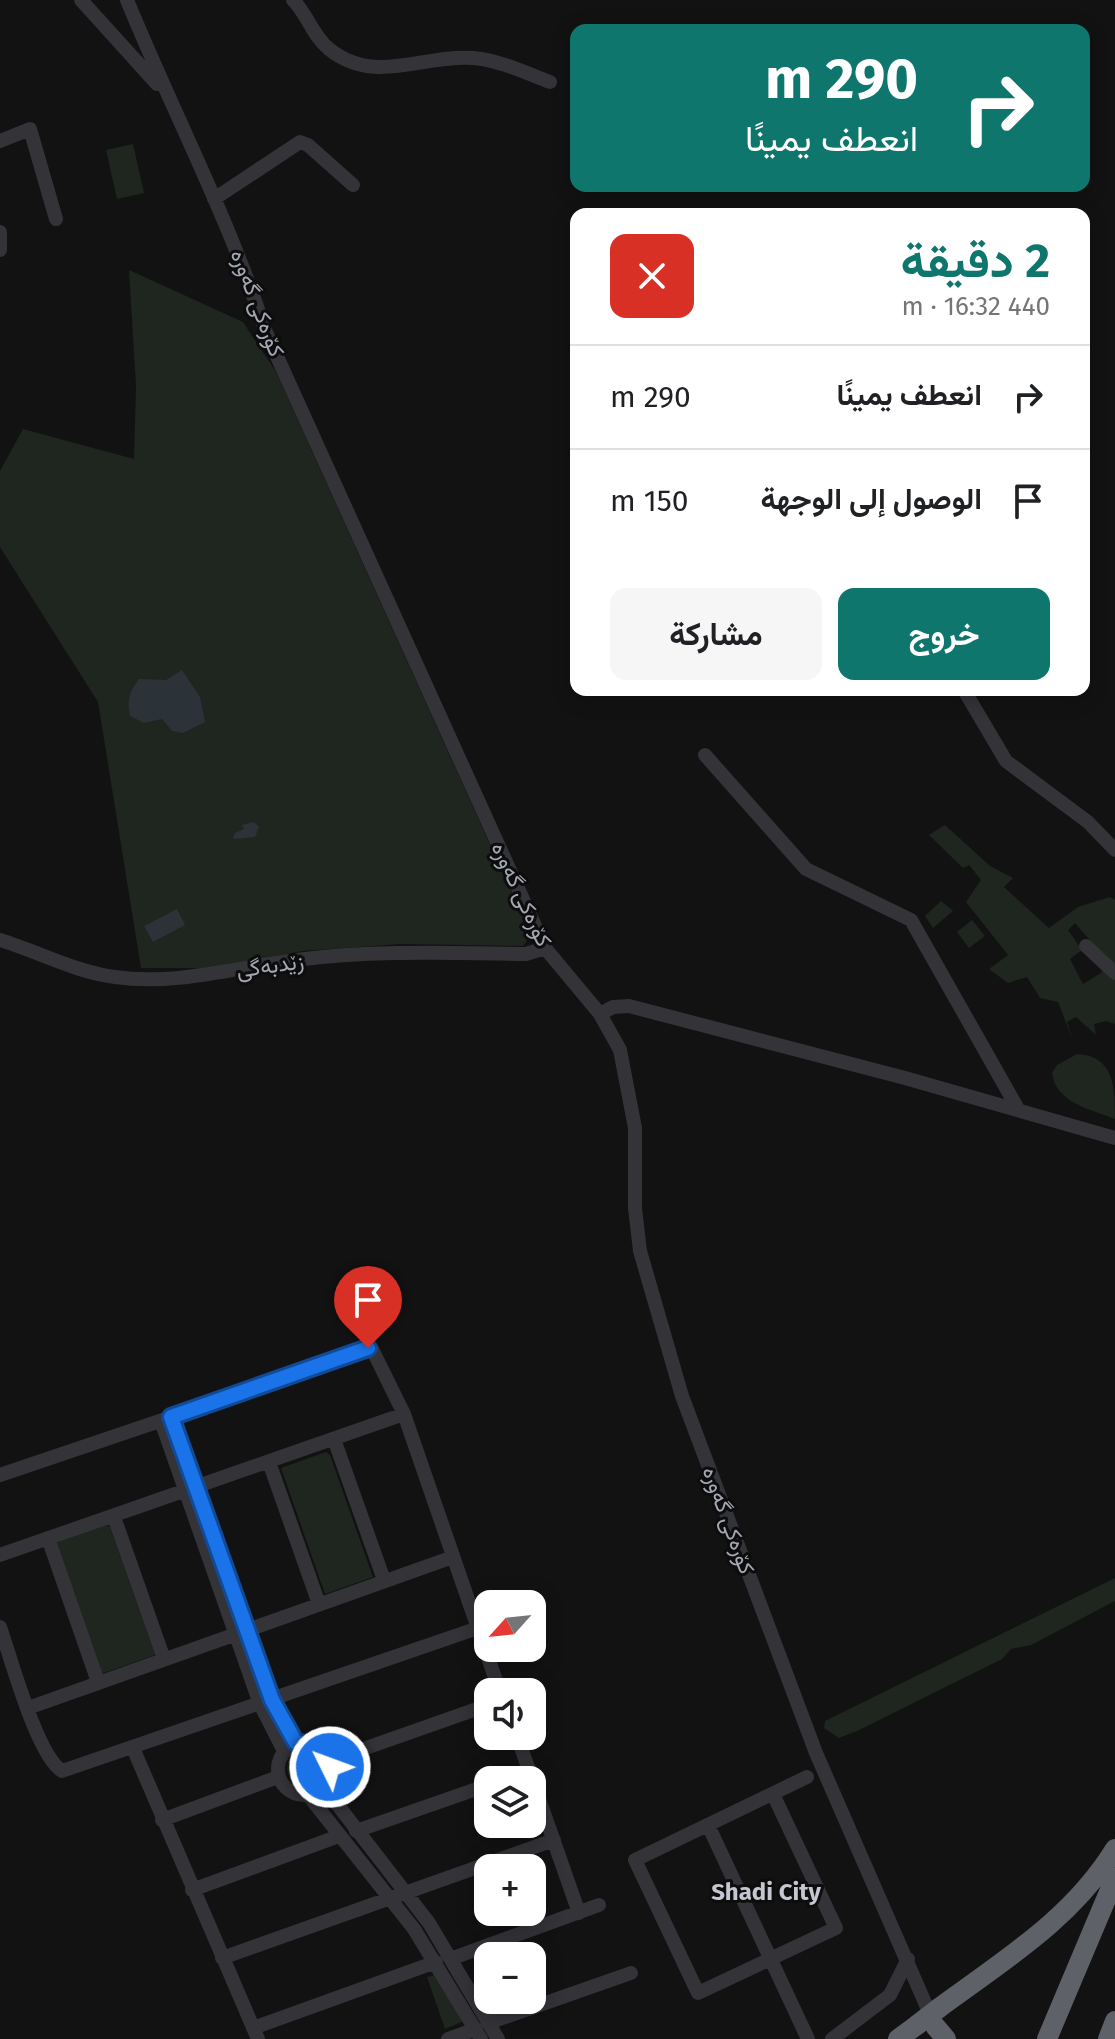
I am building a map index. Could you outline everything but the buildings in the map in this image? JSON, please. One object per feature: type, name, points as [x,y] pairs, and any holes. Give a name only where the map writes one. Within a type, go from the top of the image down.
[{"type":"highway","points":[[898,2039],[935,2027],[1049,1927],[1094,1883],[1115,1849]]},
{"type":"highway","points":[[1047,2039],[1115,1878]]},
{"type":"highway","points":[[1108,2039],[1115,2021]]},
{"type":"street","points":[[81,0],[165,93]]},
{"type":"street","name":"کۆرەکی گەورە","points":[[127,0],[165,93],[234,242],[265,330],[545,948],[600,1014],[620,1050],[635,1128],[635,1208],[640,1251],[682,1396],[816,1753],[935,2027]]},
{"type":"street","points":[[293,0],[313,33],[330,50],[372,68],[397,69],[441,59],[474,58],[550,82]]},
{"type":"street","points":[[0,141],[30,129],[56,219]]},
{"type":"street","points":[[214,199],[300,142],[308,145],[353,185]]},
{"type":"street","points":[[0,232],[0,250]]},
{"type":"street","points":[[968,696],[1006,761],[1088,822],[1115,850]]},
{"type":"street","points":[[705,755],[806,869],[911,920],[1018,1109]]},
{"type":"street","name":"زێدبەگی","points":[[0,940],[83,971],[146,980],[196,976],[297,960],[425,953],[526,954],[545,948]]},
{"type":"street","points":[[1086,946],[1115,973]]},
{"type":"street","points":[[600,1014],[613,1007],[629,1006],[1018,1109],[1115,1138]]},
{"type":"street","points":[[0,1475],[368,1348],[377,1354],[404,1414],[474,1617]]},
{"type":"street","points":[[0,1555],[404,1414]]},
{"type":"street","points":[[166,1419],[266,1702],[290,1747]]},
{"type":"street","points":[[334,1439],[384,1580]]},
{"type":"street","points":[[269,1462],[319,1604]]},
{"type":"street","points":[[114,1517],[164,1659]]},
{"type":"street","points":[[48,1538],[98,1682]]},
{"type":"street","points":[[28,1708],[453,1557]]},
{"type":"street","points":[[0,1627],[43,1745],[55,1766],[62,1771],[474,1629]]},
{"type":"street","points":[[329,1761],[474,1710]]},
{"type":"street","points":[[308,1795],[323,1786],[329,1775],[329,1761],[316,1745],[290,1747],[279,1760],[278,1777],[289,1791],[308,1795],[389,1898],[436,1962],[479,2034],[448,2039]]},
{"type":"street","points":[[133,1748],[255,2033],[436,1962]]},
{"type":"street","points":[[162,1820],[278,1777]]},
{"type":"street","points":[[773,1794],[836,1928],[698,1993],[635,1860],[807,1777]]},
{"type":"street","points":[[323,1786],[407,1893],[453,1958],[498,2039]]},
{"type":"street","points":[[356,1831],[474,1790]]},
{"type":"street","points":[[546,1817],[579,1913]]},
{"type":"street","points":[[708,1825],[808,2039]]},
{"type":"street","points":[[192,1890],[339,1836]]},
{"type":"street","points":[[222,1958],[554,1840]]},
{"type":"street","points":[[453,1958],[599,1905]]},
{"type":"street","points":[[832,2039],[890,1995],[908,1959]]},
{"type":"street","points":[[491,2022],[631,1973]]},
{"type":"shaded area","points":[[133,144],[144,193],[117,199],[106,150]]},
{"type":"shaded area","points":[[129,270],[243,322],[276,372],[531,935],[523,946],[400,944],[303,951],[204,968],[141,968],[98,702],[0,547],[0,471],[23,429],[134,459],[136,386]]},
{"type":"shaded area","points":[[182,670],[200,697],[205,722],[183,733],[172,731],[162,719],[144,723],[130,716],[130,696],[139,679],[166,680]]},
{"type":"shaded area","points":[[254,822],[259,827],[255,837],[233,839],[235,833],[244,829],[242,825]]},
{"type":"shaded area","points":[[945,825],[990,866],[1013,878],[1004,887],[1049,928],[1078,907],[1110,897],[1115,900],[1115,969],[1075,923],[1068,930],[1082,950],[1070,959],[1083,984],[1101,973],[1104,966],[1115,976],[1115,1024],[1106,1021],[1094,1024],[1096,1035],[1076,1017],[1067,1022],[1073,1041],[1058,1002],[1040,998],[1027,977],[1008,983],[989,969],[1008,955],[966,902],[981,880],[969,865],[963,868],[929,835]]},
{"type":"shaded area","points":[[941,901],[953,911],[933,928],[925,916]]},
{"type":"shaded area","points":[[177,909],[185,925],[153,942],[144,926]]},
{"type":"shaded area","points":[[972,920],[985,936],[969,948],[957,932]]},
{"type":"shaded area","points":[[1077,1054],[1090,1056],[1106,1067],[1113,1085],[1115,1119],[1076,1104],[1055,1083],[1052,1073],[1057,1065]]},
{"type":"shaded area","points":[[326,1452],[330,1455],[373,1577],[325,1594],[281,1468]]},
{"type":"shaded area","points":[[106,1525],[110,1527],[155,1655],[101,1674],[55,1543]]},
{"type":"shaded area","points":[[1115,1578],[1115,1601],[1031,1645],[1011,1649],[1002,1659],[857,1731],[839,1738],[824,1728],[825,1721]]},
{"type":"shaded area","points":[[304,1751],[316,1756],[321,1768],[316,1780],[304,1785],[292,1780],[287,1768],[292,1756]]},
{"type":"shaded area","points":[[434,1975],[464,2021],[445,2029],[427,1977]]},
{"type":"district","name":"Shadi City","points":[[766,1892]]},
{"type":"route","points":[[330,1767],[323,1751],[316,1745],[296,1743],[272,1700],[171,1417],[368,1348]]}]
